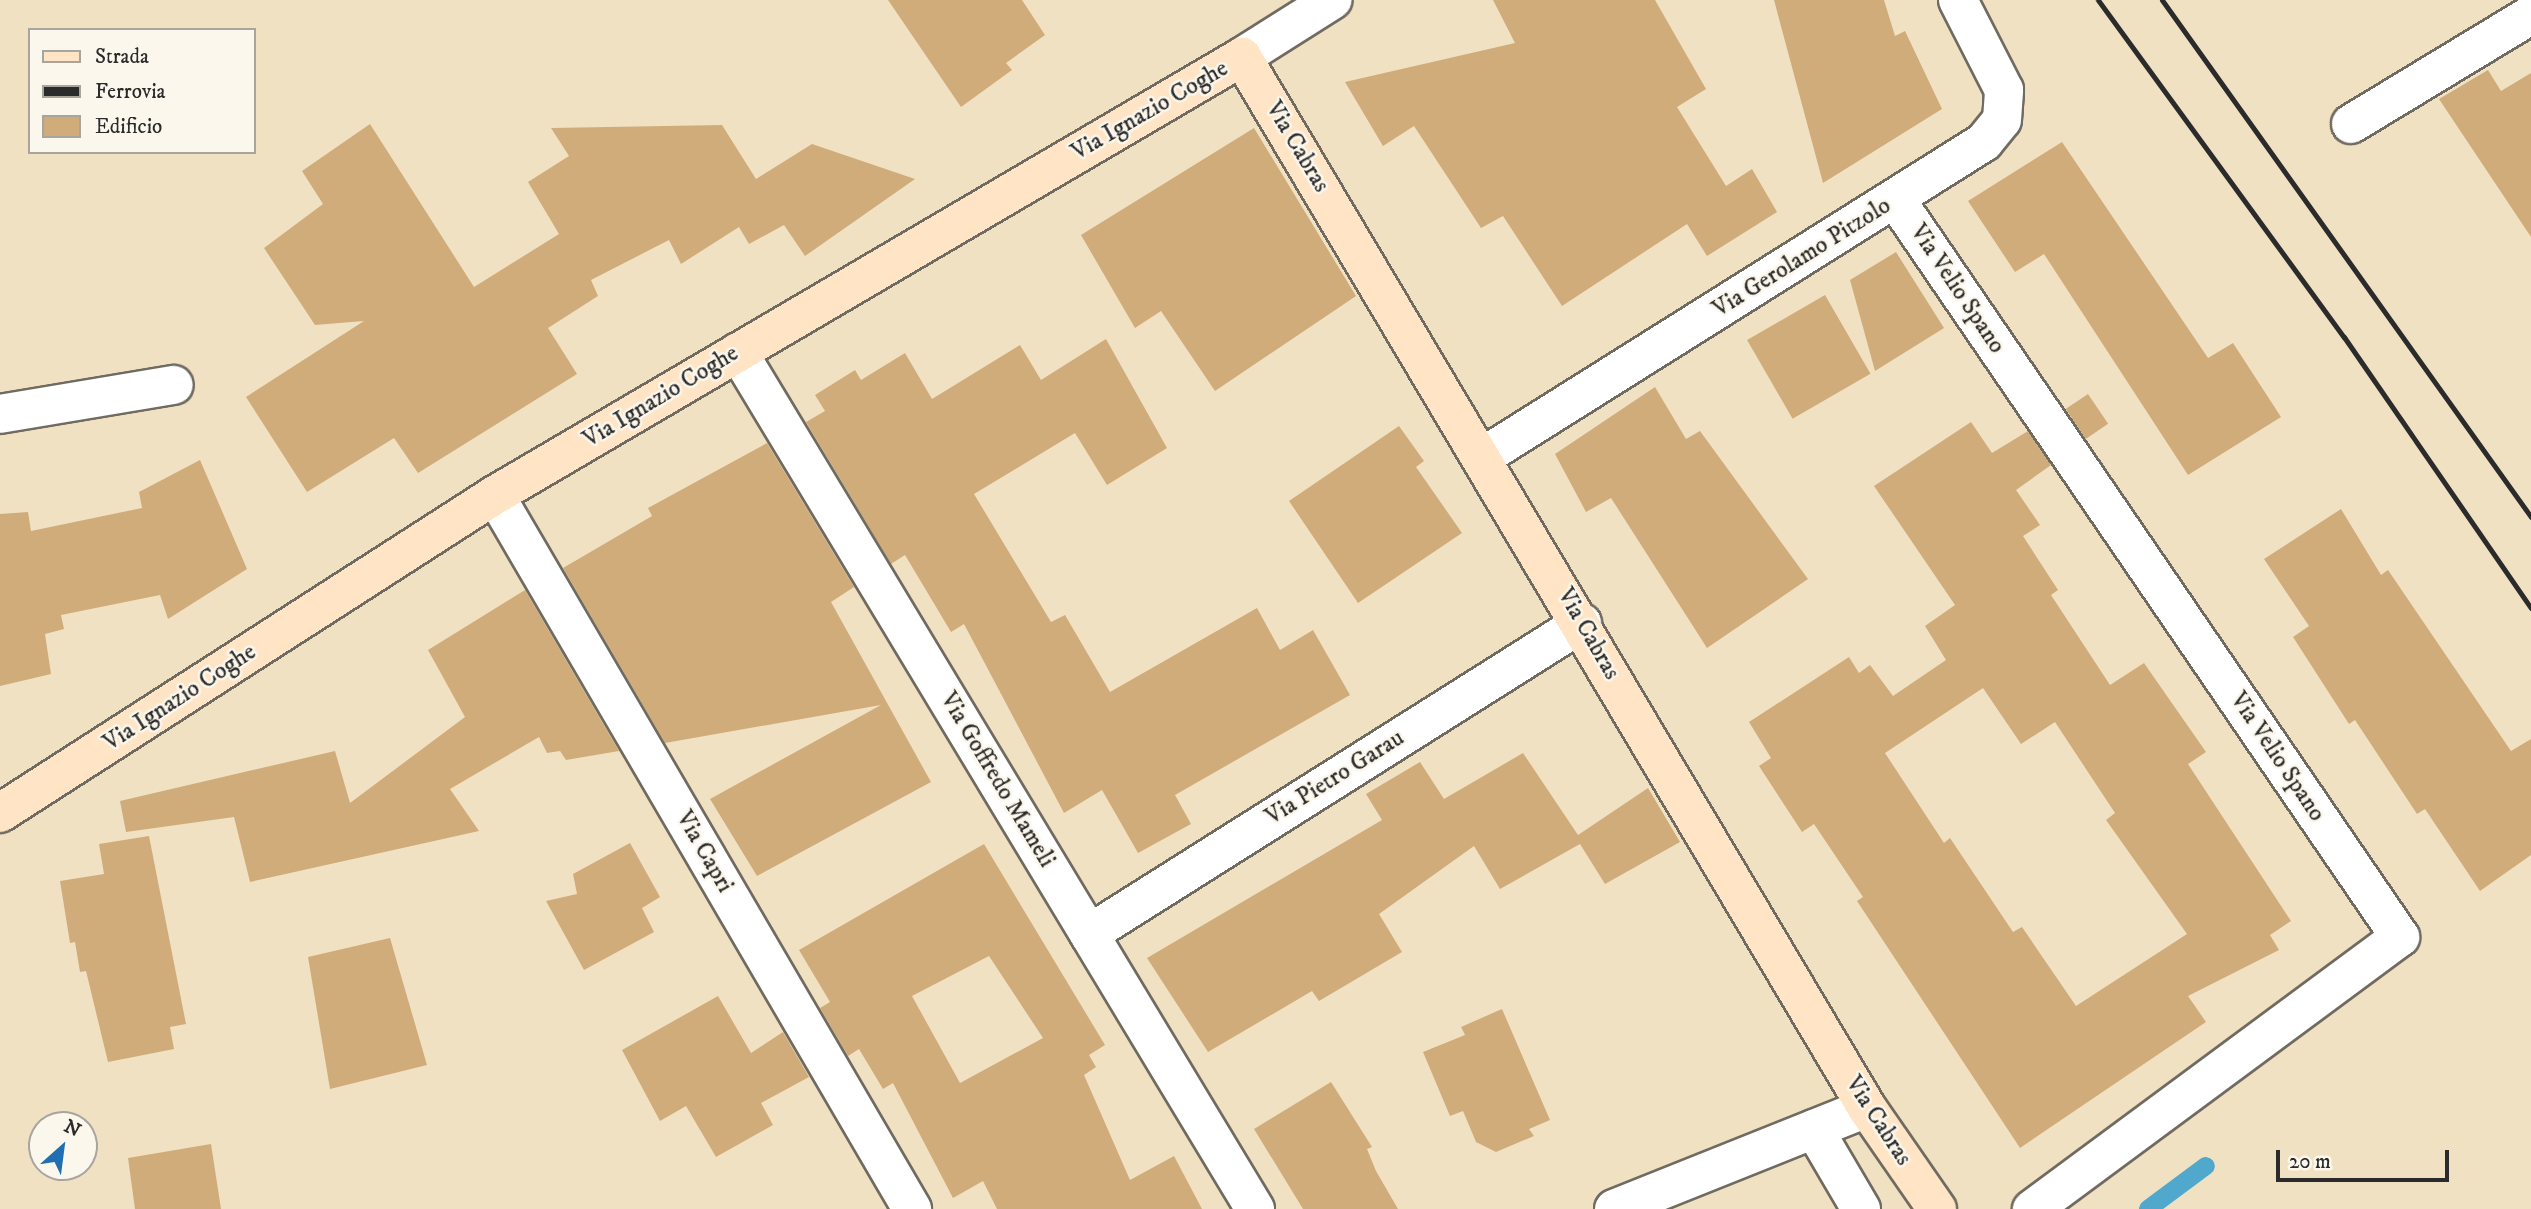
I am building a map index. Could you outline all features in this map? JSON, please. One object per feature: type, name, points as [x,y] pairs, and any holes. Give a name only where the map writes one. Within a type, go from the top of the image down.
[{"type":"street","name":"Via Ignazio Coghe","points":[[0,813],[495,495],[1242,57],[1289,11],[1332,0]]},
{"type":"street","name":"Via Gerolamo Pitzolo","points":[[1484,456],[1896,200],[1984,142],[2001,120],[2004,90],[1958,0]]},
{"type":"street","points":[[2351,124],[2531,15]]},
{"type":"street","name":"Via Cabras","points":[[1242,57],[1484,456],[1867,1108],[1937,1209]]},
{"type":"street","name":"Via Velio Spano","points":[[1896,200],[2400,937],[2032,1209]]},
{"type":"street","name":"Via Goffredo Mameli","points":[[738,352],[1255,1209]]},
{"type":"street","points":[[0,414],[174,385]]},
{"type":"street","name":"Via Capri","points":[[495,495],[912,1209]]},
{"type":"street","name":"Via Pietro Garau","points":[[1089,934],[1582,623]]},
{"type":"street","points":[[1615,1209],[1867,1108]]},
{"type":"street","points":[[1814,1129],[1861,1209]]},
{"type":"building","points":[[888,0],[1022,0],[1045,35],[1006,63],[1012,70],[961,107]]},
{"type":"building","points":[[1493,0],[1655,0],[1706,89],[1677,107],[1726,186],[1752,169],[1777,212],[1707,256],[1687,224],[1562,306],[1503,216],[1481,228],[1414,126],[1383,146],[1345,82],[1515,43]]},
{"type":"building","points":[[1774,0],[1884,0],[1895,36],[1905,31],[1942,109],[1823,183]]},
{"type":"building","points":[[2488,70],[2501,91],[2531,73],[2531,237],[2439,99]]},
{"type":"building","points":[[370,124],[474,287],[559,234],[528,182],[569,156],[551,128],[722,125],[756,179],[812,144],[915,179],[805,256],[784,225],[749,244],[739,227],[681,264],[669,240],[591,280],[598,296],[548,328],[577,374],[418,473],[394,438],[307,492],[246,397],[364,321],[315,325],[264,248],[323,204],[302,171]]},
{"type":"building","points":[[1254,128],[1356,296],[1215,391],[1161,311],[1135,328],[1081,235]]},
{"type":"building","points":[[2062,142],[2208,358],[2233,343],[2281,417],[2188,475],[2044,254],[2015,272],[1968,201]]},
{"type":"building","points":[[1896,252],[1944,328],[1875,371],[1850,280]]},
{"type":"building","points":[[1825,295],[1870,374],[1793,419],[1747,340]]},
{"type":"building","points":[[1106,339],[1167,448],[1107,485],[1075,433],[974,494],[1051,622],[1065,615],[1110,692],[1257,608],[1280,650],[1313,630],[1350,695],[1175,795],[1191,824],[1138,853],[1102,790],[1064,813],[964,624],[951,632],[905,555],[891,564],[806,422],[825,411],[815,395],[855,370],[861,380],[905,353],[932,399],[1020,345],[1041,380]]},
{"type":"building","points":[[1655,387],[1686,439],[1700,431],[1808,579],[1707,648],[1611,498],[1586,512],[1555,454]]},
{"type":"building","points":[[2088,394],[2108,424],[2086,439],[2066,409]]},
{"type":"building","points":[[1971,422],[1992,453],[2028,431],[2051,465],[2016,490],[2040,525],[2023,536],[2058,590],[2051,595],[2110,685],[2144,663],[2206,752],[2188,764],[2291,921],[2270,935],[2279,950],[2188,996],[2206,1022],[2020,1148],[1857,901],[1863,897],[1814,824],[1802,832],[1759,766],[1771,758],[1749,722],[1849,657],[1859,673],[1870,665],[1893,696],[1946,660],[1925,626],[1955,605],[1874,486]],"holes":[[[1983,688],[2021,744],[2055,722],[2115,813],[2106,820],[2187,934],[2076,1006],[2022,927],[2013,932],[1950,838],[1944,843],[1885,753]]]},
{"type":"building","points":[[1399,426],[1424,461],[1416,467],[1462,533],[1358,603],[1289,501]]},
{"type":"building","points":[[767,443],[854,587],[831,602],[931,782],[757,876],[710,799],[881,705],[665,743],[563,568],[652,516],[648,508]]},
{"type":"building","points":[[200,460],[247,569],[168,619],[160,595],[61,615],[64,629],[45,634],[51,674],[0,686],[0,514],[28,512],[31,531],[142,508],[139,492]]},
{"type":"building","points":[[2341,509],[2381,575],[2388,570],[2511,751],[2531,739],[2531,855],[2480,891],[2425,809],[2417,814],[2355,720],[2349,724],[2293,637],[2309,626],[2264,559]]},
{"type":"building","points":[[525,590],[619,751],[566,760],[560,751],[547,753],[539,737],[450,789],[479,831],[250,882],[234,817],[126,832],[120,801],[335,751],[350,803],[465,717],[428,650]]},
{"type":"building","points":[[1523,753],[1578,835],[1648,788],[1680,842],[1605,884],[1580,844],[1500,889],[1474,846],[1379,914],[1402,952],[1319,1001],[1312,991],[1208,1052],[1147,958],[1382,820],[1366,794],[1420,762],[1444,799]]},
{"type":"building","points":[[149,836],[186,1024],[170,1027],[174,1049],[108,1062],[86,971],[80,972],[75,942],[70,943],[60,881],[104,874],[99,844]]},
{"type":"building","points":[[630,843],[660,897],[642,908],[654,932],[584,970],[546,901],[577,894],[573,874]]},
{"type":"building","points":[[984,844],[1105,1045],[1089,1055],[1096,1067],[1084,1075],[1130,1180],[1174,1156],[1202,1209],[997,1209],[983,1181],[953,1198],[893,1083],[883,1089],[859,1049],[848,1056],[820,1008],[830,1002],[799,950]],"holes":[[[989,956],[1043,1038],[960,1083],[912,996]]]},
{"type":"building","points":[[390,938],[427,1065],[330,1089],[308,957]]},
{"type":"building","points":[[718,996],[751,1053],[783,1032],[809,1077],[761,1103],[773,1125],[716,1157],[686,1106],[660,1121],[622,1050]]},
{"type":"building","points":[[1502,1009],[1550,1120],[1529,1129],[1534,1136],[1496,1152],[1476,1142],[1463,1111],[1450,1116],[1423,1052],[1465,1035],[1461,1027]]},
{"type":"building","points":[[1331,1082],[1372,1147],[1367,1149],[1376,1171],[1398,1209],[1303,1209],[1254,1129]]},
{"type":"building","points":[[211,1144],[221,1209],[135,1209],[128,1158]]},
{"type":"waterway","points":[[2148,1209],[2206,1166]]},
{"type":"railway","points":[[2098,0],[2344,337],[2531,608]]},
{"type":"railway","points":[[2162,0],[2531,517]]}]
